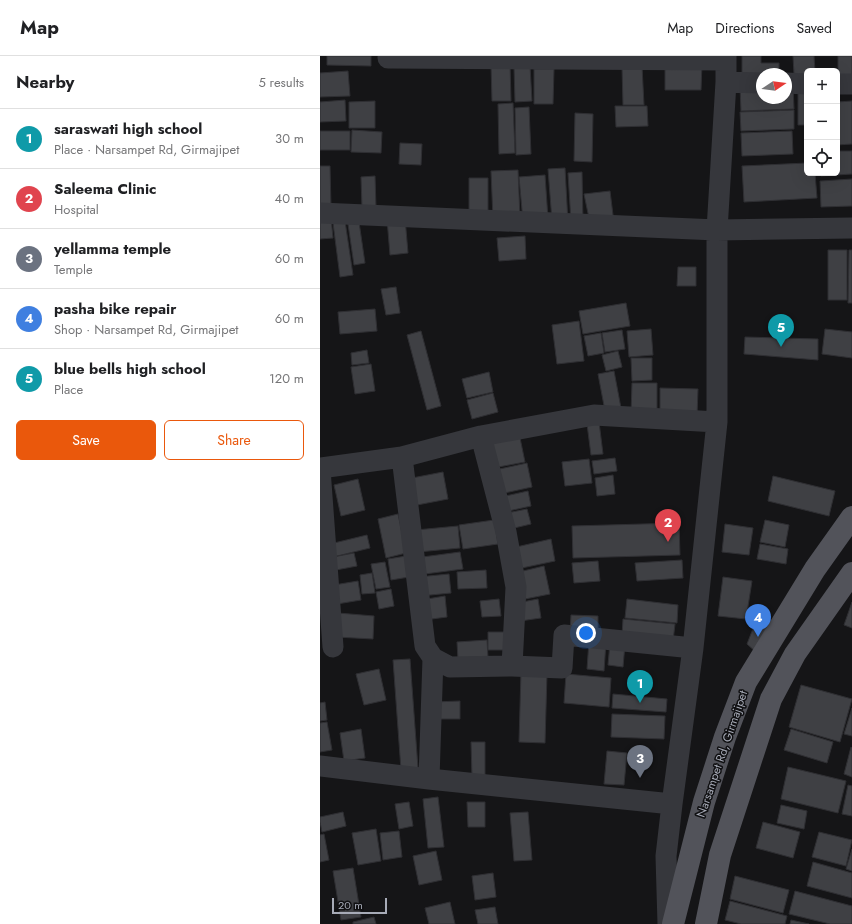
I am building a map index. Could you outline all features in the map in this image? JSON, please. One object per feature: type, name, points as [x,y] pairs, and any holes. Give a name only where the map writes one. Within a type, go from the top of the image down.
[{"type":"main road","name":"Narsampet Rd, Girmajipet","points":[[673,924],[704,802],[725,737],[746,682],[814,569],[852,517]]},
{"type":"main road","points":[[706,924],[720,854],[771,699],[795,654],[852,573]]},
{"type":"street","points":[[388,58],[726,58],[726,82],[716,230],[717,422],[692,648],[666,856],[668,924]]},
{"type":"street","points":[[726,82],[756,83]]},
{"type":"street","points":[[792,83],[804,84]]},
{"type":"street","points":[[840,84],[852,84]]},
{"type":"street","points":[[320,212],[716,230],[852,228]]},
{"type":"street","points":[[334,647],[320,469],[402,457],[481,436],[594,415],[717,422]]},
{"type":"street","points":[[481,436],[506,532],[516,587],[512,666]]},
{"type":"street","points":[[402,457],[425,646],[433,658],[450,667],[512,666],[562,668],[564,635],[692,648]]},
{"type":"street","points":[[429,779],[433,658]]},
{"type":"street","points":[[320,766],[429,779],[672,804]]},
{"type":"building","points":[[327,56],[371,56],[371,66],[327,65]]},
{"type":"building","points":[[742,56],[761,56],[761,63],[779,63],[779,68],[756,68],[756,76],[742,79]]},
{"type":"building","points":[[793,56],[814,56],[815,68],[804,68],[804,75],[794,75]]},
{"type":"building","points":[[838,56],[852,56],[852,76],[840,76],[840,68],[838,68]]},
{"type":"building","points":[[665,63],[702,63],[701,90],[665,90]]},
{"type":"building","points":[[510,64],[511,101],[492,101],[491,65]]},
{"type":"building","points":[[530,66],[532,101],[515,102],[514,67]]},
{"type":"building","points":[[642,66],[644,105],[623,105],[622,67]]},
{"type":"building","points":[[534,69],[554,69],[553,104],[534,104]]},
{"type":"building","points":[[348,71],[350,96],[320,97],[320,73]]},
{"type":"building","points":[[793,85],[794,109],[741,111],[740,86],[756,86],[756,104],[792,104]]},
{"type":"building","points":[[798,91],[804,91],[804,125],[798,125]]},
{"type":"building","points":[[345,100],[346,121],[320,122],[320,102]]},
{"type":"building","points":[[375,101],[375,128],[349,128],[349,102]]},
{"type":"building","points":[[852,101],[852,144],[840,145],[840,102]]},
{"type":"building","points":[[513,103],[515,153],[499,154],[498,104]]},
{"type":"building","points":[[615,106],[647,106],[648,126],[616,127]]},
{"type":"building","points":[[529,107],[531,154],[516,155],[515,108]]},
{"type":"building","points":[[794,110],[794,129],[741,131],[740,112]]},
{"type":"building","points":[[575,113],[593,114],[592,162],[574,161]]},
{"type":"building","points":[[352,130],[382,132],[381,153],[351,152]]},
{"type":"building","points":[[320,131],[350,131],[350,150],[320,150]]},
{"type":"building","points":[[792,131],[793,154],[742,156],[741,133]]},
{"type":"building","points":[[400,143],[422,144],[421,165],[399,164]]},
{"type":"building","points":[[840,151],[852,151],[852,174],[840,175]]},
{"type":"building","points":[[804,163],[804,176],[815,176],[817,198],[744,202],[742,166]]},
{"type":"building","points":[[320,166],[330,166],[331,207],[320,207]]},
{"type":"building","points":[[565,168],[568,223],[552,221],[548,169]]},
{"type":"building","points":[[518,170],[520,218],[493,219],[491,171]]},
{"type":"building","points":[[582,172],[583,223],[571,222],[568,173]]},
{"type":"building","points":[[545,175],[548,219],[523,221],[519,177]]},
{"type":"building","points":[[375,176],[376,208],[362,208],[361,177]]},
{"type":"building","points":[[469,178],[488,178],[488,217],[469,217]]},
{"type":"building","points":[[852,179],[852,206],[821,207],[820,181]]},
{"type":"building","points":[[610,191],[614,223],[590,223],[584,194]]},
{"type":"building","points":[[331,218],[333,238],[320,239],[320,219]]},
{"type":"building","points":[[405,218],[408,253],[390,255],[387,219]]},
{"type":"building","points":[[345,221],[353,275],[340,277],[333,223]]},
{"type":"building","points":[[359,222],[365,263],[354,265],[348,224]]},
{"type":"building","points":[[525,236],[526,259],[499,261],[497,238]]},
{"type":"building","points":[[828,250],[847,250],[847,300],[828,300]]},
{"type":"building","points":[[849,250],[852,250],[852,303],[848,303]]},
{"type":"building","points":[[678,267],[696,267],[696,286],[677,286]]},
{"type":"building","points":[[396,287],[400,313],[386,315],[381,289]]},
{"type":"building","points":[[626,303],[630,326],[583,334],[579,311]]},
{"type":"building","points":[[375,309],[377,331],[340,334],[338,312]]},
{"type":"building","points":[[579,321],[584,361],[557,364],[552,325]]},
{"type":"building","points":[[651,329],[653,355],[629,357],[627,331]]},
{"type":"building","points":[[825,329],[852,332],[852,358],[822,354]]},
{"type":"building","points":[[622,330],[625,349],[605,352],[602,333]]},
{"type":"building","points":[[421,331],[441,406],[427,410],[407,335]]},
{"type":"building","points":[[601,333],[604,353],[588,356],[584,336]]},
{"type":"building","points":[[745,337],[818,339],[818,360],[744,354]]},
{"type":"building","points":[[367,350],[369,363],[352,365],[351,353]]},
{"type":"building","points":[[618,351],[622,367],[606,371],[602,355]]},
{"type":"building","points":[[631,358],[652,358],[652,380],[632,381]]},
{"type":"building","points":[[371,364],[375,391],[355,394],[351,367]]},
{"type":"building","points":[[614,371],[621,408],[605,411],[598,374]]},
{"type":"building","points":[[489,372],[493,392],[467,398],[462,379]]},
{"type":"building","points":[[632,383],[657,383],[657,415],[631,414]]},
{"type":"building","points":[[660,388],[698,389],[697,416],[660,415]]},
{"type":"building","points":[[493,393],[498,412],[472,419],[467,400]]},
{"type":"building","points":[[599,422],[603,454],[591,455],[587,424]]},
{"type":"building","points":[[519,433],[525,462],[493,468],[487,439]]},
{"type":"building","points":[[615,458],[617,471],[594,474],[592,461]]},
{"type":"building","points":[[589,459],[592,483],[565,486],[562,462]]},
{"type":"building","points":[[527,463],[532,487],[500,494],[495,470]]},
{"type":"building","points":[[443,472],[448,499],[417,505],[412,478]]},
{"type":"building","points":[[613,475],[615,494],[597,496],[595,478]]},
{"type":"building","points":[[773,476],[835,491],[829,516],[768,501]]},
{"type":"building","points":[[358,479],[365,510],[341,516],[334,485]]},
{"type":"building","points":[[528,491],[531,506],[504,512],[501,497]]},
{"type":"building","points":[[527,509],[531,524],[510,529],[507,513]]},
{"type":"building","points":[[398,514],[406,553],[386,558],[378,519]]},
{"type":"building","points":[[494,520],[498,544],[463,549],[459,525]]},
{"type":"building","points":[[765,520],[789,525],[785,547],[760,542]]},
{"type":"building","points":[[679,523],[680,555],[573,558],[572,526]]},
{"type":"building","points":[[725,524],[753,528],[749,555],[722,552]]},
{"type":"building","points":[[458,526],[460,548],[418,552],[416,530]]},
{"type":"building","points":[[367,535],[370,548],[333,557],[330,544]]},
{"type":"building","points":[[551,539],[555,561],[517,569],[512,548]]},
{"type":"building","points":[[760,544],[788,549],[786,564],[757,559]]},
{"type":"building","points":[[460,552],[463,569],[417,575],[415,558]]},
{"type":"building","points":[[354,553],[357,566],[336,570],[333,557]]},
{"type":"building","points":[[406,556],[409,577],[391,580],[388,559]]},
{"type":"building","points":[[682,560],[683,578],[637,581],[635,563]]},
{"type":"building","points":[[598,561],[600,581],[574,583],[572,563]]},
{"type":"building","points":[[385,562],[390,587],[376,589],[371,564]]},
{"type":"building","points":[[544,566],[550,594],[525,599],[519,572]]},
{"type":"building","points":[[486,570],[487,588],[458,589],[457,572]]},
{"type":"building","points":[[372,573],[375,593],[362,594],[360,575]]},
{"type":"building","points":[[449,574],[451,593],[420,596],[418,577]]},
{"type":"building","points":[[723,577],[752,581],[746,619],[718,616]]},
{"type":"building","points":[[358,581],[361,600],[337,604],[334,585]]},
{"type":"building","points":[[391,589],[394,606],[379,609],[376,592]]},
{"type":"building","points":[[445,596],[447,617],[424,620],[421,600]]},
{"type":"building","points":[[499,599],[501,616],[482,617],[480,601]]},
{"type":"building","points":[[538,599],[541,618],[520,621],[517,603]]},
{"type":"building","points":[[627,599],[678,605],[677,623],[625,618]]},
{"type":"building","points":[[852,602],[852,628],[844,625]]},
{"type":"building","points":[[338,613],[374,616],[373,639],[336,637]]},
{"type":"building","points":[[571,615],[598,616],[598,633],[570,633]]},
{"type":"building","points":[[623,619],[675,624],[673,641],[622,636]]},
{"type":"building","points":[[756,621],[769,629],[757,653],[747,644]]},
{"type":"building","points":[[488,632],[511,632],[511,650],[488,650]]},
{"type":"building","points":[[487,640],[488,658],[458,660],[457,642]]},
{"type":"building","points":[[589,641],[606,642],[604,671],[587,669]]},
{"type":"building","points":[[610,643],[625,644],[623,667],[608,665]]},
{"type":"building","points":[[410,659],[418,768],[401,770],[393,660]]},
{"type":"building","points":[[379,669],[386,700],[364,705],[356,674]]},
{"type":"building","points":[[521,672],[547,673],[545,743],[519,742]]},
{"type":"building","points":[[566,674],[611,678],[609,707],[564,703]]},
{"type":"building","points":[[801,685],[852,699],[840,742],[789,727]]},
{"type":"building","points":[[613,694],[667,699],[666,712],[612,708]]},
{"type":"building","points":[[460,701],[460,719],[433,719],[433,702]]},
{"type":"building","points":[[325,702],[327,720],[320,721],[320,703]]},
{"type":"building","points":[[852,708],[852,736],[844,734]]},
{"type":"building","points":[[612,714],[665,716],[664,739],[611,737]]},
{"type":"building","points":[[327,722],[332,750],[320,752],[320,723]]},
{"type":"building","points":[[361,729],[365,758],[344,761],[340,733]]},
{"type":"building","points":[[791,729],[833,742],[827,763],[784,750]]},
{"type":"building","points":[[471,742],[485,742],[485,777],[472,777]]},
{"type":"building","points":[[851,747],[852,748],[852,777],[844,774]]},
{"type":"building","points":[[607,751],[627,753],[624,785],[604,784]]},
{"type":"building","points":[[788,767],[846,781],[838,813],[781,799]]},
{"type":"building","points":[[848,785],[852,786],[852,816],[842,814]]},
{"type":"building","points":[[438,797],[444,847],[428,848],[423,799]]},
{"type":"building","points":[[409,802],[413,826],[399,829],[395,804]]},
{"type":"building","points":[[467,802],[485,802],[485,827],[468,827]]},
{"type":"building","points":[[781,805],[807,811],[804,829],[777,823]]},
{"type":"building","points":[[343,812],[346,826],[322,832],[320,817]]},
{"type":"building","points":[[528,812],[532,860],[514,861],[510,813]]},
{"type":"building","points":[[763,822],[800,832],[793,858],[756,848]]},
{"type":"building","points":[[376,829],[381,861],[358,865],[352,833]]},
{"type":"building","points":[[399,831],[402,857],[383,860],[380,833]]},
{"type":"building","points":[[819,832],[852,840],[846,866],[812,857]]},
{"type":"building","points":[[324,834],[329,860],[320,862],[320,835]]},
{"type":"building","points":[[852,849],[852,871],[846,869]]},
{"type":"building","points":[[436,851],[442,880],[419,885],[413,856]]},
{"type":"building","points":[[813,862],[852,873],[852,898],[807,886]]},
{"type":"building","points":[[353,868],[361,917],[341,920],[333,871]]},
{"type":"building","points":[[493,873],[496,897],[475,900],[472,876]]},
{"type":"building","points":[[735,876],[789,890],[783,913],[730,899]]},
{"type":"building","points":[[795,891],[852,906],[852,924],[830,924],[789,914]]},
{"type":"building","points":[[730,901],[787,916],[785,924],[741,924],[725,920]]},
{"type":"building","points":[[450,902],[455,924],[429,924],[425,908]]},
{"type":"building","points":[[495,907],[498,924],[478,924],[475,910]]},
{"type":"building","points":[[374,917],[376,924],[353,924],[353,922]]},
{"type":"building","points":[[791,920],[809,924],[790,924]]},
{"type":"place","name":"blue bells high school","points":[[781,347]]},
{"type":"place","name":"Saleema Clinic","points":[[668,542]]},
{"type":"place","name":"pasha bike repair","points":[[758,637]]},
{"type":"place","name":"saraswati high school","points":[[640,703]]},
{"type":"place","name":"yellamma temple","points":[[640,778]]}]
